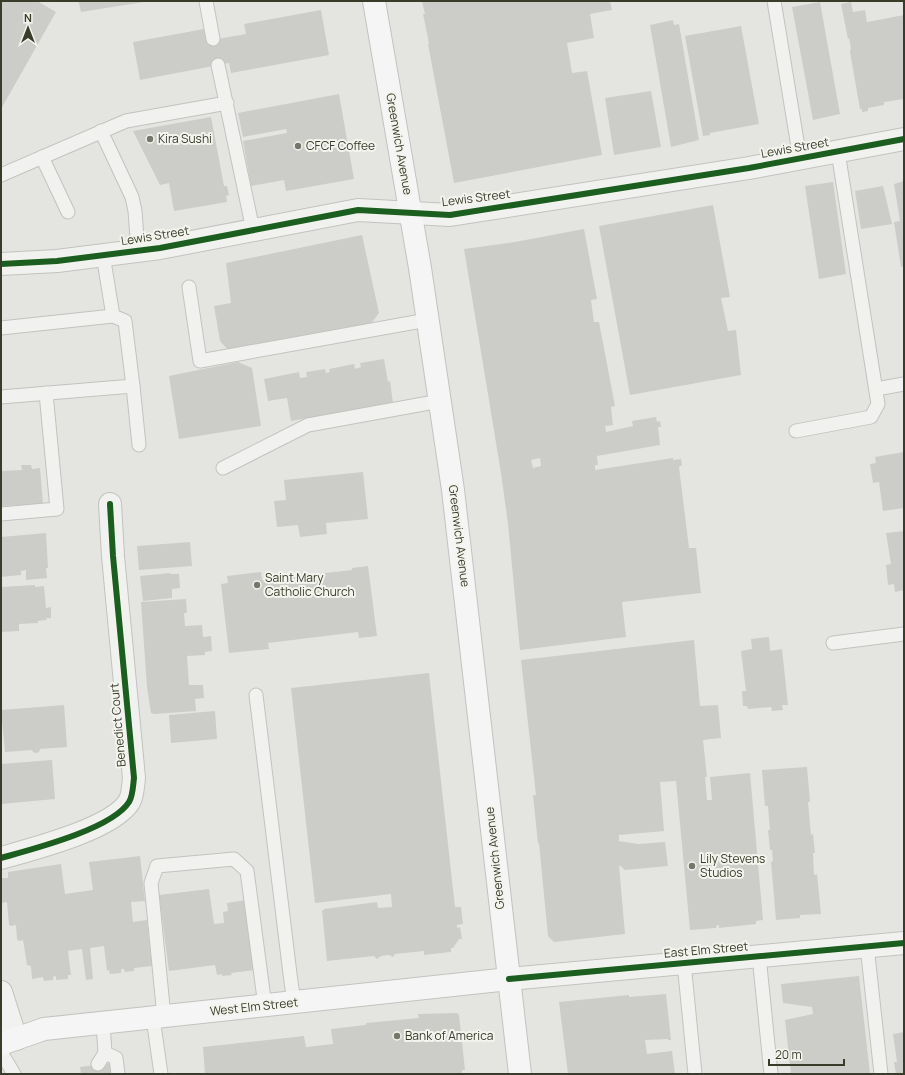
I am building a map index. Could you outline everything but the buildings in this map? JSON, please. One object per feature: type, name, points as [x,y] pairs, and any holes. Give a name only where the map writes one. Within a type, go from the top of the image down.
[{"type":"main road","name":"Greenwich Avenue","points":[[374,1],[411,212],[459,531],[520,1074]]},
{"type":"main road","name":"West Elm Street","points":[[6,1045],[44,1029],[509,979]]},
{"type":"street","name":"Lewis Street","points":[[1,264],[57,261],[138,251],[358,210],[450,214],[741,169],[904,139]]},
{"type":"street","name":"Benedict Court","points":[[1,858],[49,844],[95,827],[122,811],[131,800],[134,778],[113,556],[110,504]]},
{"type":"street","name":"East Elm Street","points":[[509,979],[904,943]]},
{"type":"street","points":[[1,992],[6,1045]]},
{"type":"lane","points":[[206,1],[213,39]]},
{"type":"lane","points":[[774,1],[800,159]]},
{"type":"lane","points":[[218,65],[253,230]]},
{"type":"lane","points":[[1,175],[126,121],[227,103]]},
{"type":"lane","points":[[101,131],[132,197],[135,211],[138,251]]},
{"type":"lane","points":[[796,431],[871,417],[878,404],[838,152]]},
{"type":"lane","points":[[42,157],[68,212]]},
{"type":"lane","points":[[103,255],[113,316]]},
{"type":"lane","points":[[189,287],[200,361],[427,320]]},
{"type":"lane","points":[[1,328],[113,316],[125,321],[140,445]]},
{"type":"lane","points":[[876,389],[904,384]]},
{"type":"lane","points":[[1,397],[133,386]]},
{"type":"lane","points":[[1,514],[57,509],[46,393]]},
{"type":"lane","points":[[223,468],[308,425],[440,401]]},
{"type":"lane","points":[[833,643],[904,634]]},
{"type":"lane","points":[[256,695],[294,1003]]},
{"type":"lane","points":[[161,1074],[151,883],[157,866],[234,859],[247,871],[265,1006]]},
{"type":"lane","points":[[867,946],[881,1074]]},
{"type":"lane","points":[[759,956],[771,1074]]},
{"type":"lane","points":[[684,963],[695,1074]]},
{"type":"lane","points":[[98,1064],[105,1053],[103,1023]]},
{"type":"lane","points":[[6,1045],[14,1074]]},
{"type":"lane","points":[[105,1053],[116,1058],[118,1074]]},
{"type":"cycle path","points":[[1,264],[57,261],[160,248],[358,210],[450,215],[749,168],[904,139]]},
{"type":"cycle path","points":[[1,858],[71,837],[89,829],[120,812],[129,802],[131,797],[134,778],[113,556],[110,504]]},
{"type":"cycle path","points":[[509,979],[904,943]]},
{"type":"place","name":"Kira Sushi","points":[[150,139]]},
{"type":"place","name":"CFCF Coffee","points":[[298,146]]},
{"type":"place","name":"Saint Mary Catholic Church","points":[[257,585]]},
{"type":"place","name":"Lily Stevens Studios","points":[[692,866]]},
{"type":"place","name":"Bank of America","points":[[397,1036]]}]
